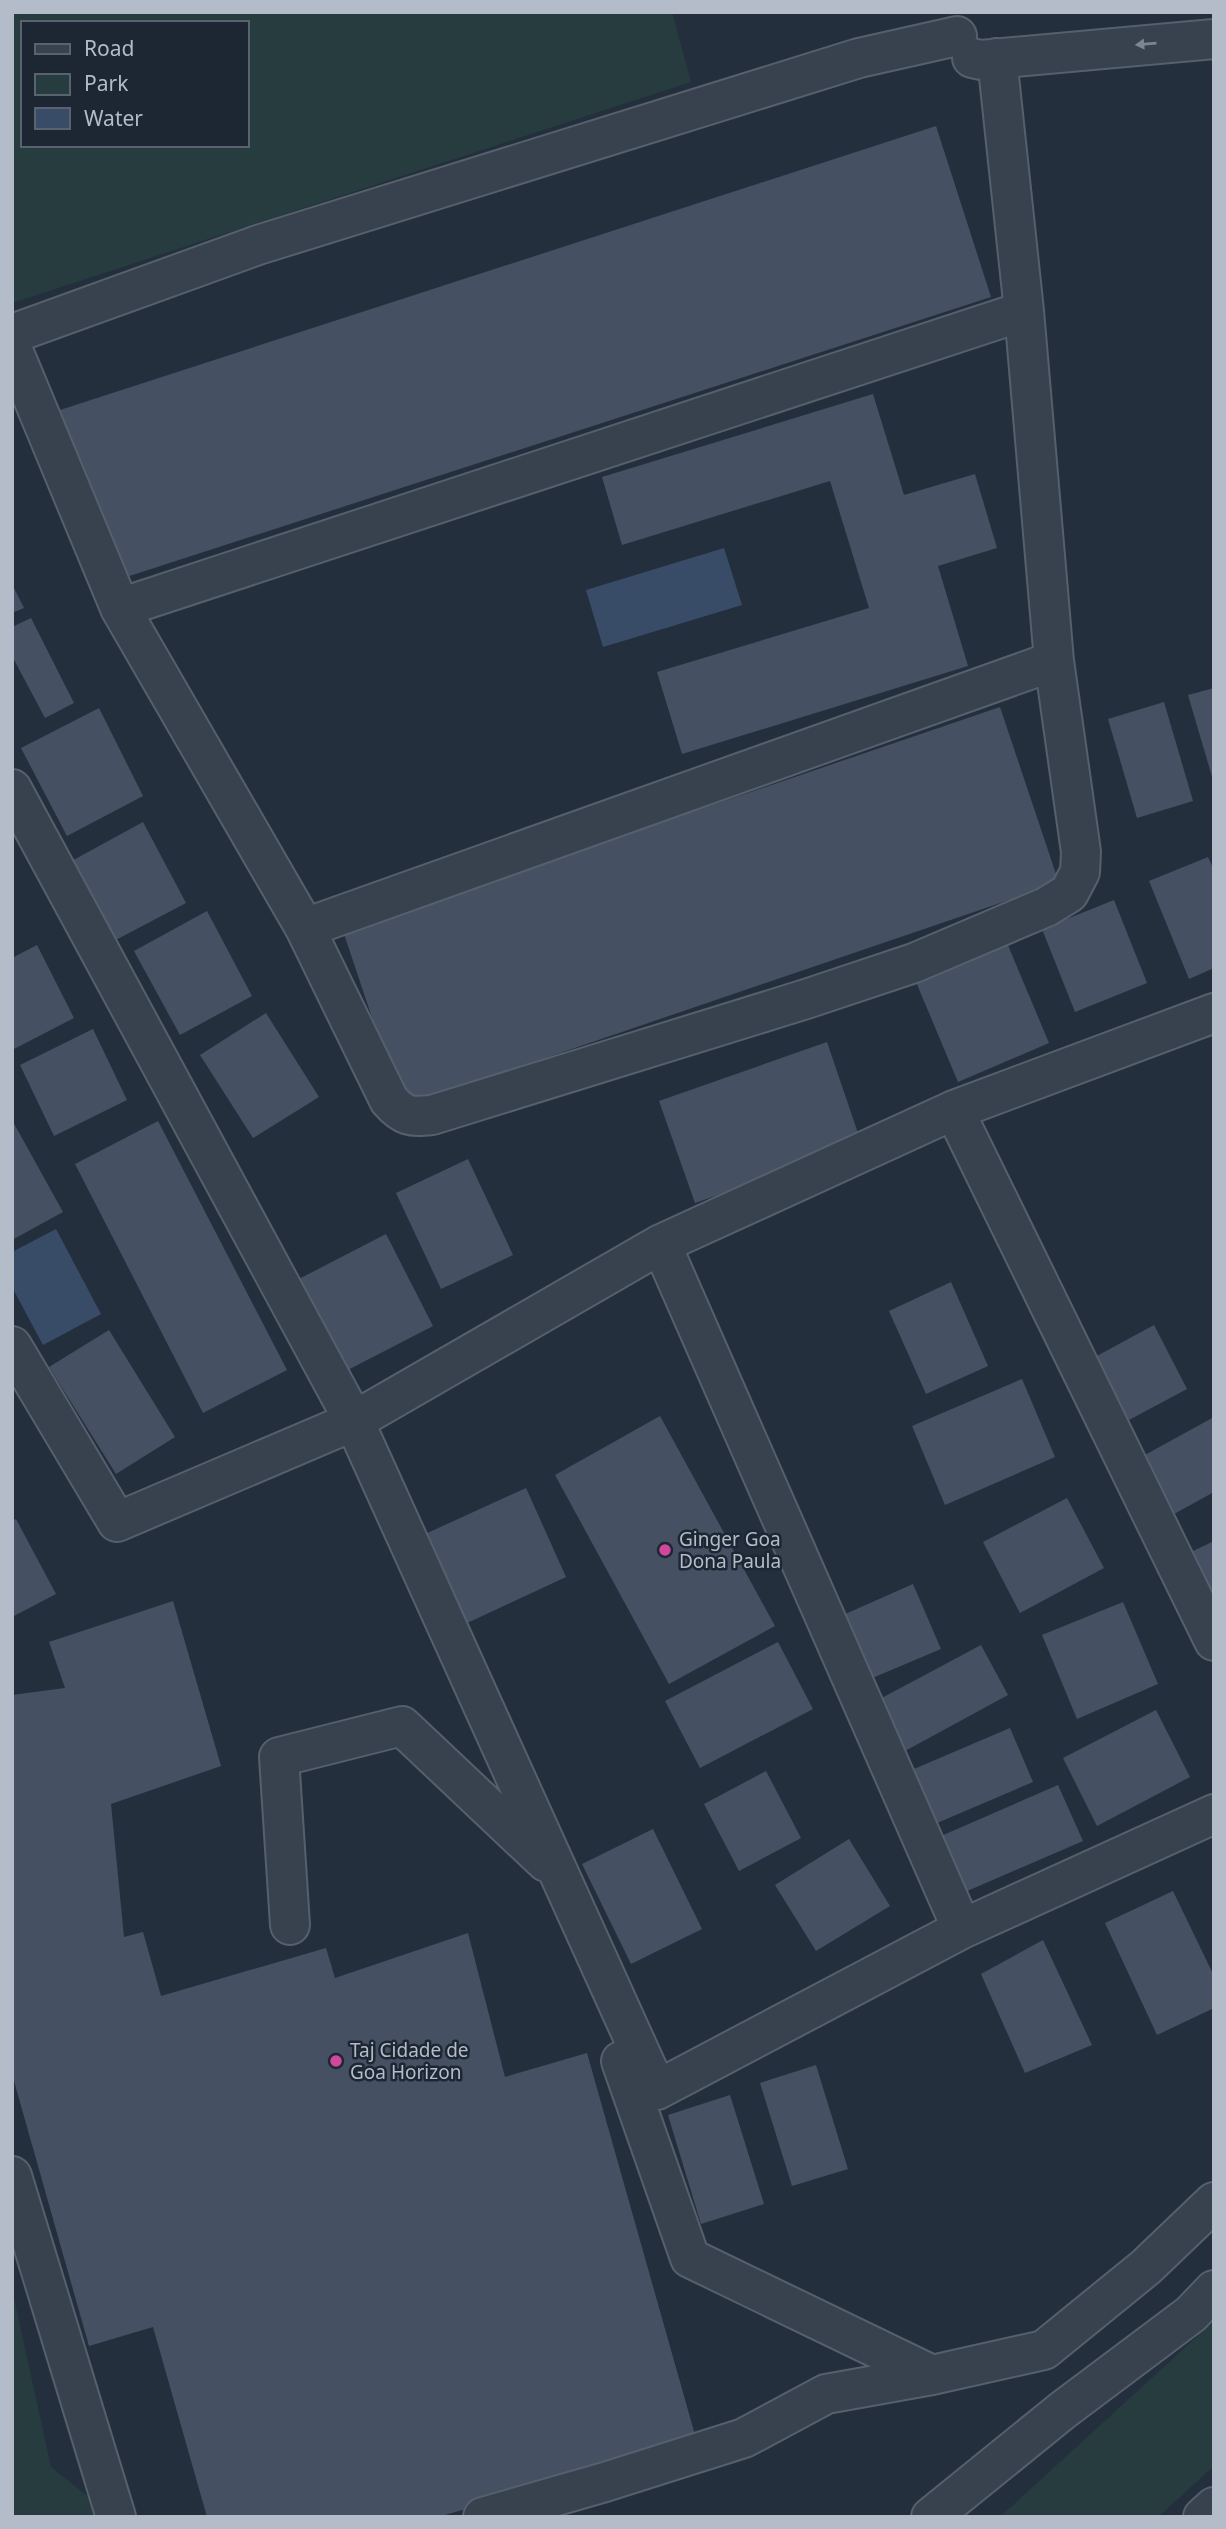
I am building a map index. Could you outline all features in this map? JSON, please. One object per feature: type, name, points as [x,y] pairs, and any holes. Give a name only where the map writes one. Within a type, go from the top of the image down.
[{"type":"street","points":[[12,334],[258,245],[859,58],[957,24],[962,47],[971,57],[981,60],[1214,39]]},
{"type":"street","points":[[12,348],[120,608],[305,928],[389,1101],[401,1114],[432,1115],[914,963],[1046,907],[1069,893],[1080,872],[1081,852],[1054,661],[1024,311],[997,58]]},
{"type":"street","points":[[120,608],[1024,311]]},
{"type":"street","points":[[305,928],[1054,661]]},
{"type":"street","points":[[12,789],[354,1421],[657,2091],[962,1928],[1214,1814]]},
{"type":"street","points":[[12,1346],[117,1522],[354,1421],[660,1244],[954,1110],[1214,1013]]},
{"type":"street","points":[[954,1110],[1214,1641]]},
{"type":"street","points":[[660,1244],[962,1928]]},
{"type":"street","points":[[290,1925],[279,1757],[402,1726],[554,1869],[690,2258],[932,2375]]},
{"type":"street","points":[[12,2176],[116,2517]]},
{"type":"street","points":[[483,2517],[744,2438],[826,2393],[932,2375],[1044,2350],[1146,2267],[1214,2202]]},
{"type":"street","points":[[931,2517],[1063,2410],[1191,2314],[1214,2290]]},
{"type":"street","points":[[1203,2517],[1214,2507]]},
{"type":"green space","points":[[12,12],[672,12],[691,82],[12,303]]},
{"type":"green space","points":[[12,2289],[51,2467],[110,2514],[110,2517],[12,2517]]},
{"type":"green space","points":[[1214,2321],[1214,2466],[1158,2517],[1000,2517]]},
{"type":"water","points":[[724,548],[742,605],[603,647],[586,590]]},
{"type":"water","points":[[56,1229],[101,1314],[43,1345],[12,1287],[12,1252]]},
{"type":"building","points":[[936,126],[991,297],[114,581],[60,410]]},
{"type":"building","points":[[873,394],[904,495],[975,474],[997,548],[938,566],[968,666],[682,754],[657,672],[869,608],[830,481],[622,545],[602,477]]},
{"type":"building","points":[[12,584],[24,608],[12,613]]},
{"type":"building","points":[[31,618],[74,703],[45,718],[12,656],[12,627]]},
{"type":"building","points":[[1214,688],[1214,780],[1213,780],[1188,695]]},
{"type":"building","points":[[1164,702],[1193,801],[1137,818],[1108,719]]},
{"type":"building","points":[[1000,707],[1059,883],[402,1107],[343,931]]},
{"type":"building","points":[[99,708],[143,796],[67,836],[21,748]]},
{"type":"building","points":[[143,822],[186,903],[110,943],[68,863]]},
{"type":"building","points":[[1208,857],[1214,870],[1214,968],[1189,979],[1149,881]]},
{"type":"building","points":[[1114,900],[1147,983],[1075,1012],[1042,929]]},
{"type":"building","points":[[207,911],[252,996],[180,1035],[134,951]]},
{"type":"building","points":[[1007,943],[1049,1043],[958,1082],[916,982]]},
{"type":"building","points":[[37,945],[74,1018],[12,1050],[12,958]]},
{"type":"building","points":[[266,1013],[319,1097],[253,1138],[200,1055]]},
{"type":"building","points":[[93,1029],[127,1100],[54,1136],[20,1065]]},
{"type":"building","points":[[827,1042],[862,1145],[695,1203],[659,1101]]},
{"type":"building","points":[[12,1120],[63,1212],[12,1240]]},
{"type":"building","points":[[158,1121],[287,1370],[203,1413],[75,1164]]},
{"type":"building","points":[[468,1159],[513,1255],[441,1289],[396,1193]]},
{"type":"building","points":[[386,1234],[433,1326],[342,1373],[295,1281]]},
{"type":"building","points":[[951,1282],[988,1366],[926,1394],[889,1311]]},
{"type":"building","points":[[1154,1325],[1187,1389],[1129,1420],[1095,1357]]},
{"type":"building","points":[[109,1330],[175,1437],[116,1474],[49,1367]]},
{"type":"building","points":[[1022,1379],[1055,1457],[945,1505],[912,1426]]},
{"type":"building","name":"Ginger Goa Dona Paula","points":[[660,1416],[775,1626],[669,1684],[555,1475]]},
{"type":"building","points":[[1214,1417],[1214,1492],[1174,1514],[1143,1456]]},
{"type":"building","points":[[526,1488],[566,1577],[463,1625],[423,1535]]},
{"type":"building","points":[[1067,1498],[1104,1568],[1020,1613],[983,1542]]},
{"type":"building","points":[[16,1519],[56,1594],[12,1617],[12,1521]]},
{"type":"building","points":[[1214,1541],[1214,1605],[1189,1553]]},
{"type":"building","points":[[913,1584],[941,1649],[870,1679],[843,1615]]},
{"type":"building","points":[[173,1601],[221,1766],[111,1804],[124,1937],[143,1932],[161,1996],[326,1948],[335,1978],[468,1933],[505,2077],[587,2053],[697,2442],[438,2517],[207,2517],[153,2327],[89,2346],[12,2074],[12,1695],[65,1688],[49,1642]]},
{"type":"building","points":[[1123,1602],[1158,1684],[1077,1719],[1042,1635]]},
{"type":"building","points":[[778,1642],[813,1709],[700,1768],[665,1701]]},
{"type":"building","points":[[981,1645],[1008,1695],[905,1751],[878,1700]]},
{"type":"building","points":[[1156,1710],[1190,1777],[1097,1826],[1063,1758]]},
{"type":"building","points":[[1010,1728],[1033,1782],[937,1823],[914,1769]]},
{"type":"building","points":[[766,1771],[801,1838],[739,1871],[704,1804]]},
{"type":"building","points":[[1058,1785],[1083,1841],[965,1892],[941,1836]]},
{"type":"building","points":[[653,1829],[702,1929],[631,1964],[582,1864]]},
{"type":"building","points":[[849,1839],[890,1906],[816,1951],[775,1885]]},
{"type":"building","points":[[1173,1891],[1214,1976],[1214,2008],[1157,2035],[1105,1923]]},
{"type":"building","points":[[1043,1940],[1092,2045],[1025,2073],[981,1974]]},
{"type":"building","points":[[816,2065],[848,2169],[792,2186],[760,2083]]},
{"type":"building","points":[[730,2095],[764,2204],[701,2224],[668,2115]]},
{"type":"place","name":"Ginger Goa Dona Paula","points":[[665,1550]]},
{"type":"place","name":"Taj Cidade de Goa Horizon","points":[[336,2061]]}]
